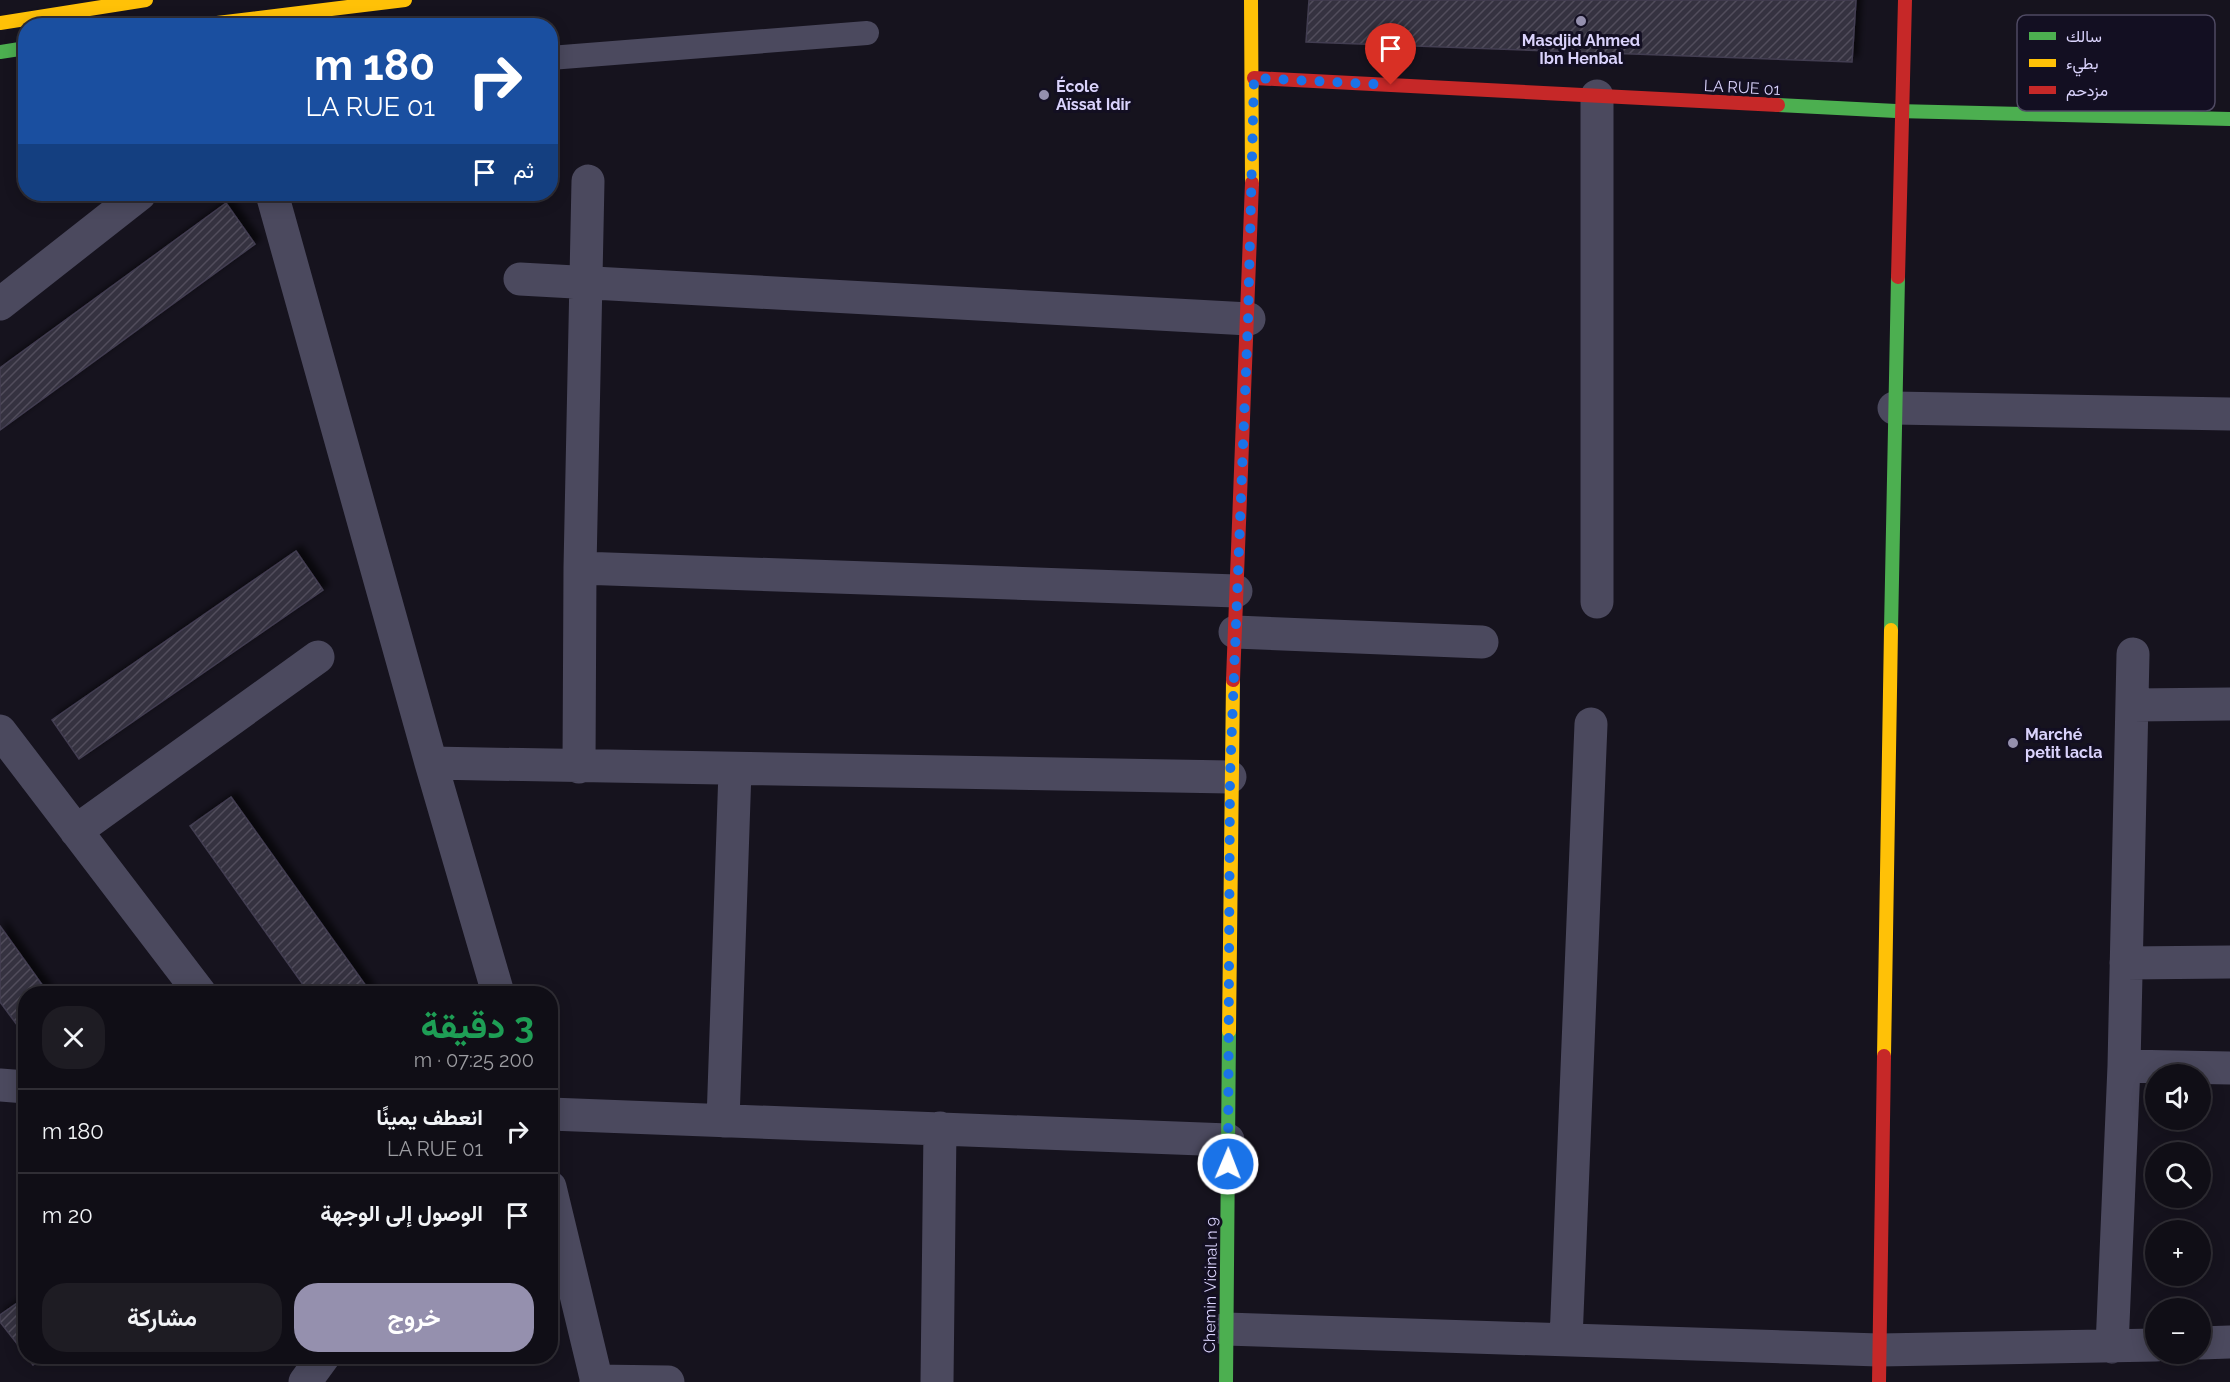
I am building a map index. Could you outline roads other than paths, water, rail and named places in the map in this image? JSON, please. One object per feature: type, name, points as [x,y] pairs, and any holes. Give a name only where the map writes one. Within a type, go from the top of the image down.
[{"type":"street","points":[[32,18],[146,0]]},
{"type":"street","points":[[237,15],[405,0]]},
{"type":"street","name":"Chemin Vicinal n 9","points":[[1226,1382],[1230,777],[1248,319],[1254,78],[1251,0]]},
{"type":"street","points":[[1879,1366],[1894,408],[1905,0]]},
{"type":"street","points":[[0,23],[18,20]]},
{"type":"street","points":[[0,51],[18,49]]},
{"type":"street","name":"LA RUE 01","points":[[1254,78],[1902,112],[2230,119]]},
{"type":"street","points":[[1597,602],[1598,96]]},
{"type":"street","points":[[579,767],[580,568],[588,180]]},
{"type":"street","points":[[0,304],[131,201]]},
{"type":"street","points":[[274,201],[431,763],[496,986]]},
{"type":"street","points":[[520,279],[1248,319]]},
{"type":"street","points":[[1894,408],[2230,414]]},
{"type":"street","points":[[580,568],[1236,591]]},
{"type":"street","points":[[1235,632],[1482,642]]},
{"type":"street","points":[[2112,1347],[2124,1066],[2133,654]]},
{"type":"street","points":[[76,831],[318,657]]},
{"type":"street","points":[[2133,705],[2230,704]]},
{"type":"street","points":[[1566,1340],[1592,724]]},
{"type":"street","points":[[0,731],[195,986]]},
{"type":"street","points":[[431,763],[1230,777]]},
{"type":"street","points":[[723,1120],[735,770]]},
{"type":"street","points":[[2126,963],[2230,962]]},
{"type":"street","points":[[2124,1066],[2230,1068]]},
{"type":"street","points":[[0,1085],[18,1086]]},
{"type":"street","points":[[558,1114],[1228,1140]]},
{"type":"street","points":[[937,1382],[940,1128]]},
{"type":"street","points":[[558,1221],[596,1381],[668,1382]]},
{"type":"street","points":[[1226,1329],[1566,1340],[1879,1366],[2145,1346]]},
{"type":"street","points":[[2211,1343],[2230,1342]]},
{"type":"street","points":[[305,1382],[318,1364]]},
{"type":"lane","points":[[558,57],[867,33]]},
{"type":"place","name":"Masdjid Ahmed Ibn Henbal","points":[[1581,21]]},
{"type":"place","name":"École Aïssat Idir","points":[[1044,95]]},
{"type":"place","name":"Marché petit lacla","points":[[2013,743]]}]
